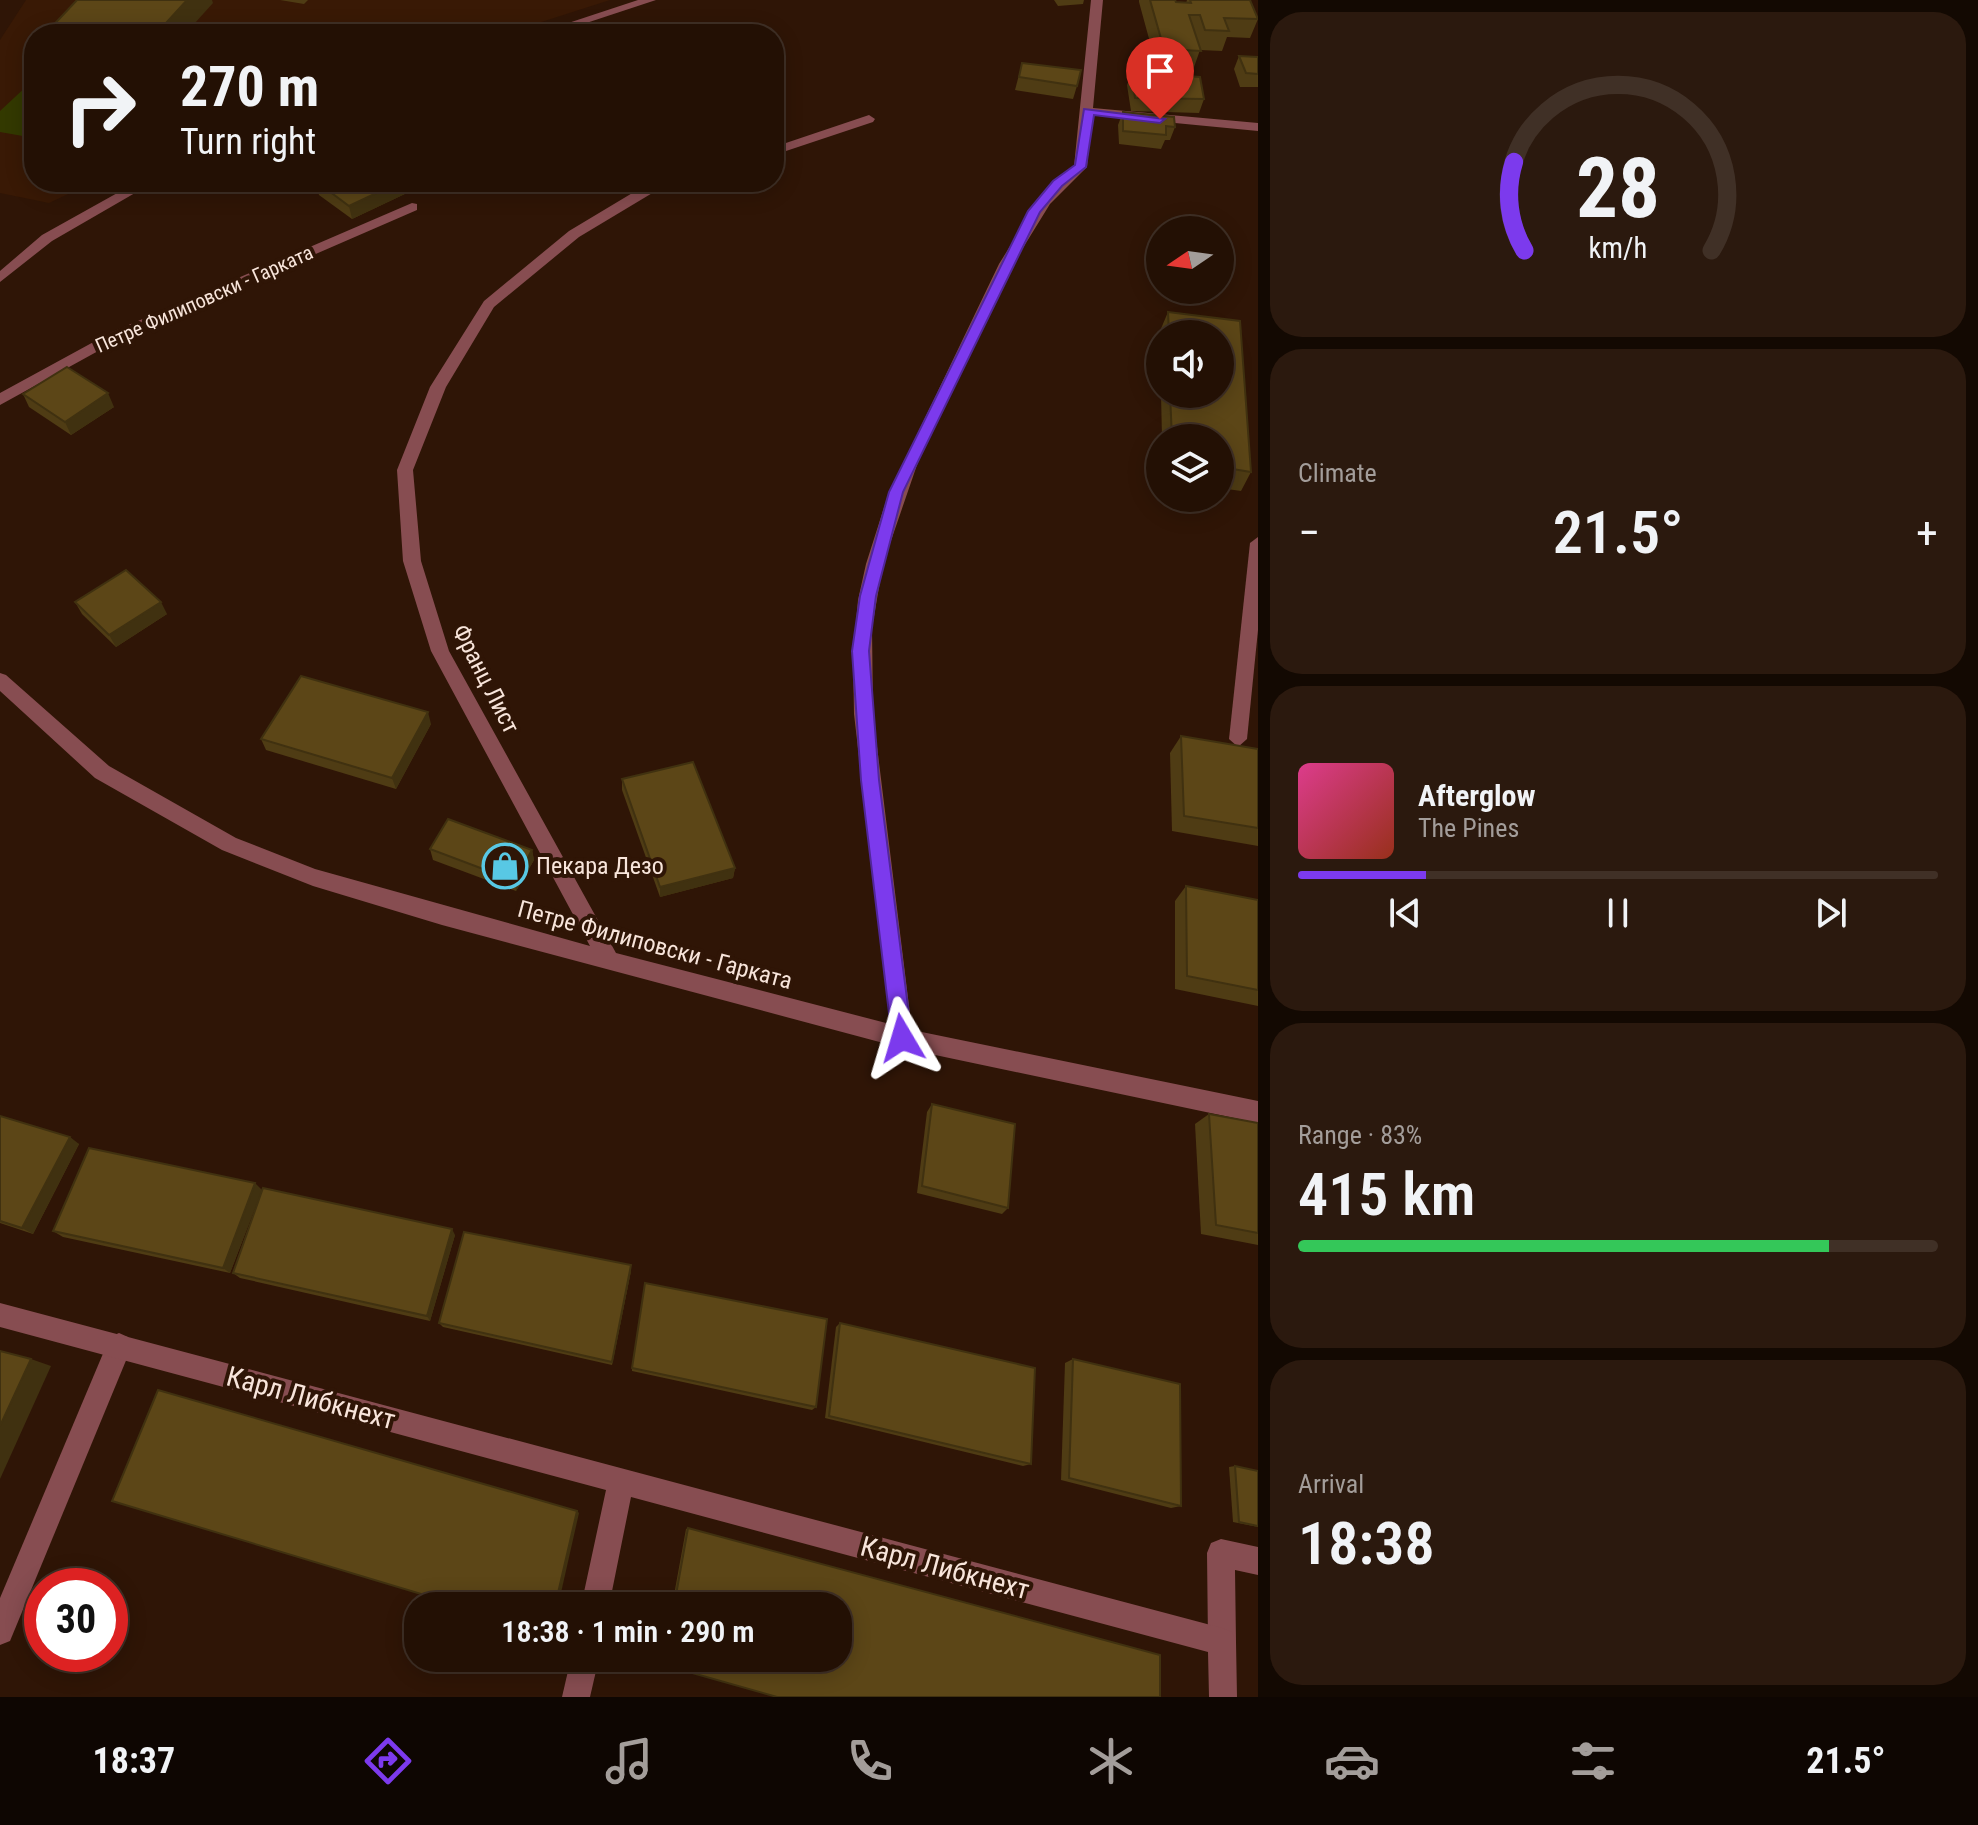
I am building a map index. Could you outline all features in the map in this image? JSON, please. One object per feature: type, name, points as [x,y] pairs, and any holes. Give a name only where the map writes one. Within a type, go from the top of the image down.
[{"type":"street","points":[[573,24],[650,0]]},
{"type":"street","points":[[902,1038],[870,780],[861,651],[868,596],[896,492],[1034,211],[1058,184],[1080,167],[1088,111],[1088,83],[1098,32],[1097,0]]},
{"type":"street","points":[[1088,111],[1258,127]]},
{"type":"street","points":[[784,148],[869,119]]},
{"type":"street","points":[[0,278],[47,238],[129,192]]},
{"type":"street","name":"Франц Лист","points":[[608,958],[440,651],[412,561],[405,470],[438,387],[489,304],[574,234],[639,192]]},
{"type":"street","name":"Петре Филиповски - Гарката","points":[[0,400],[115,336],[412,207]]},
{"type":"street","points":[[1238,739],[1258,543]]},
{"type":"street","name":"Петре Филиповски - Гарката","points":[[0,680],[102,772],[229,844],[313,877],[442,916],[902,1038],[1258,1112]]},
{"type":"street","name":"Карл Либкнехт","points":[[0,1315],[1222,1642]]},
{"type":"street","points":[[0,1631],[119,1346]]},
{"type":"street","points":[[598,1592],[621,1482]]},
{"type":"street","points":[[1223,1697],[1221,1553],[1258,1561]]},
{"type":"street","points":[[576,1697],[582,1672]]},
{"type":"shaded area","points":[[26,0],[610,0],[535,24],[24,24],[24,192],[73,192],[49,203],[0,193],[0,40]]},
{"type":"green space","points":[[24,89],[24,136],[0,132],[0,111]]},
{"type":"building","points":[[77,0],[187,0],[165,24],[54,24]]},
{"type":"building","points":[[1150,0],[1191,3],[1190,0],[1250,0],[1258,19],[1224,18],[1229,31],[1205,30],[1200,15],[1189,15],[1201,51],[1164,49]]},
{"type":"building","points":[[1239,56],[1258,57],[1258,74],[1246,73]]},
{"type":"building","points":[[1022,63],[1081,70],[1077,86],[1019,77]]},
{"type":"building","points":[[1132,72],[1200,77],[1204,99],[1135,98]]},
{"type":"building","points":[[1123,112],[1174,117],[1175,127],[1166,126],[1166,135],[1123,131]]},
{"type":"building","points":[[330,192],[379,192],[349,206]]},
{"type":"building","points":[[1168,312],[1232,320],[1168,320]]},
{"type":"building","points":[[1234,320],[1240,321],[1251,472],[1234,469],[1234,424],[1171,424],[1171,408],[1234,408]]},
{"type":"building","points":[[67,367],[108,393],[65,422],[23,394]]},
{"type":"building","points":[[126,570],[161,602],[109,635],[75,602]]},
{"type":"building","points":[[301,676],[428,712],[392,778],[261,739]]},
{"type":"building","points":[[1181,736],[1258,749],[1258,828],[1184,816]]},
{"type":"building","points":[[693,762],[735,868],[660,887],[622,779]]},
{"type":"building","points":[[448,819],[532,850],[515,881],[430,849]]},
{"type":"building","points":[[1186,886],[1258,900],[1258,990],[1187,976]]},
{"type":"building","points":[[932,1104],[1015,1124],[1008,1208],[922,1186]]},
{"type":"building","points":[[1209,1114],[1258,1123],[1258,1233],[1216,1225]]},
{"type":"building","points":[[0,1116],[70,1137],[22,1228],[0,1221]]},
{"type":"building","points":[[89,1148],[255,1183],[223,1268],[53,1231]]},
{"type":"building","points":[[263,1188],[452,1229],[427,1316],[233,1273]]},
{"type":"building","points":[[464,1232],[631,1265],[612,1362],[439,1323]]},
{"type":"building","points":[[645,1283],[827,1319],[816,1407],[632,1368]]},
{"type":"building","points":[[840,1323],[1035,1368],[1031,1464],[829,1416]]},
{"type":"building","points":[[0,1351],[31,1359],[0,1426]]},
{"type":"building","points":[[1073,1359],[1180,1384],[1181,1506],[1069,1478]]},
{"type":"building","points":[[158,1390],[577,1511],[558,1592],[414,1592],[112,1501]]},
{"type":"building","points":[[1235,1466],[1258,1471],[1258,1526],[1239,1522]]},
{"type":"building","points":[[688,1528],[1160,1655],[1160,1697],[777,1697],[689,1672],[852,1672],[852,1592],[677,1592]]},
{"type":"place","name":"Пекара Дезо","points":[[505,866]]},
{"type":"route","points":[[902,1038],[870,780],[861,651],[868,596],[896,492],[1034,211],[1058,184],[1080,167],[1088,111],[1160,119]]}]
